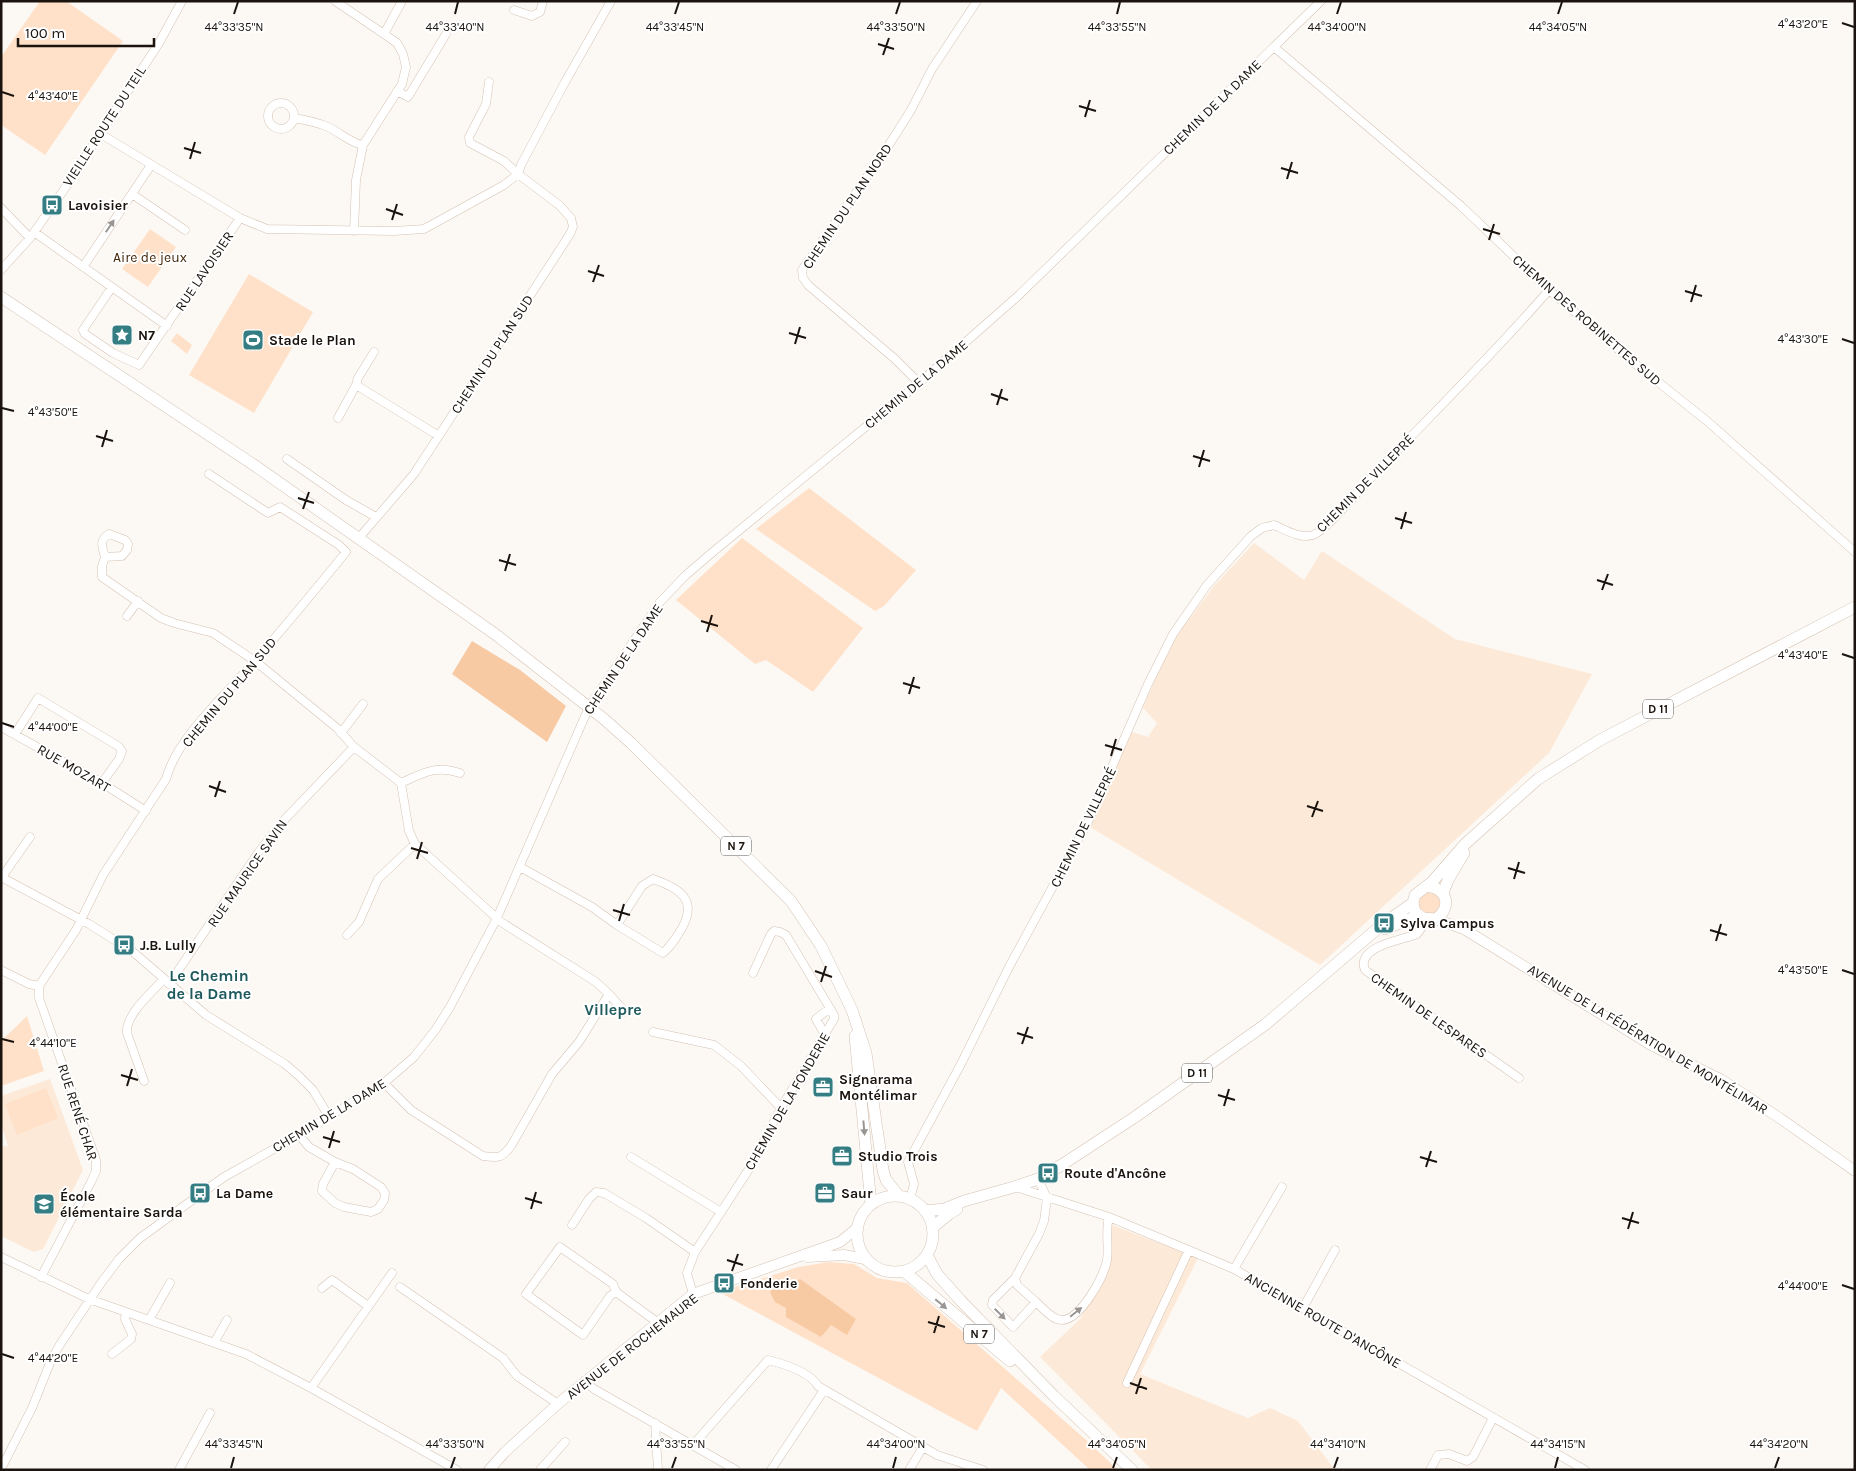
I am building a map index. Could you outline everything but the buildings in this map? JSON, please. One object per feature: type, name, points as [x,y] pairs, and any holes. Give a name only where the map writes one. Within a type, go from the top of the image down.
[{"type":"main road","name":"N 7","points":[[1,297],[254,466],[494,634],[631,743],[791,901],[821,946],[852,1010],[866,1053],[883,1170],[886,1180],[904,1198]]},
{"type":"main road","name":"D 11","points":[[1425,887],[1476,834],[1538,779],[1568,758],[1616,731],[1855,607]]},
{"type":"main road","name":"D 11","points":[[1443,893],[1448,880],[1476,834]]},
{"type":"main road","points":[[1425,887],[1435,887],[1443,893],[1446,907],[1442,914],[1427,918],[1416,912],[1413,903],[1418,891],[1425,887]]},
{"type":"main road","name":"D 11","points":[[926,1211],[944,1209],[1038,1179],[1060,1166],[1135,1117],[1266,1024],[1365,938],[1413,903]]},
{"type":"main road","name":"D 11","points":[[1365,938],[1427,918]]},
{"type":"main road","name":"N 7","points":[[852,1010],[871,1204]]},
{"type":"main road","name":"D 11","points":[[933,1228],[949,1214],[966,1205],[988,1199],[1014,1187]]},
{"type":"main road","points":[[889,1196],[904,1198],[919,1204],[926,1211],[933,1228],[931,1246],[927,1255],[913,1268],[905,1272],[883,1271],[865,1259],[856,1239],[857,1228],[864,1210],[871,1204],[889,1196]]},
{"type":"main road","name":"N 7","points":[[927,1255],[937,1274],[949,1288],[1054,1396],[1132,1470]]},
{"type":"main road","name":"N 7","points":[[905,1272],[1054,1396]]},
{"type":"street","name":"VIEILLE ROUTE DU TEIL","points":[[1,270],[32,235],[74,173],[159,43],[182,1]]},
{"type":"street","points":[[335,1],[397,43],[403,54],[406,67],[402,84],[363,145],[356,180],[354,231]]},
{"type":"street","points":[[384,34],[402,1]]},
{"type":"street","points":[[514,10],[532,16],[540,12],[543,1]]},
{"type":"street","points":[[240,218],[267,230],[394,231],[424,228],[504,185],[518,174],[564,84],[611,1]]},
{"type":"street","name":"CHEMIN DU PLAN NORD","points":[[918,384],[894,359],[808,285],[803,278],[802,270],[892,141],[911,110],[932,69],[977,1]]},
{"type":"street","name":"CHEMIN DE LA DAME","points":[[1,1469],[36,1400],[50,1363],[90,1299],[119,1259],[155,1226],[224,1177],[299,1135],[384,1083],[414,1057],[436,1029],[450,1007],[497,918],[588,707],[660,602],[686,575],[918,384],[1018,296],[1321,1]]},
{"type":"street","points":[[398,91],[408,97],[446,34]]},
{"type":"street","name":"CHEMIN DES ROBINETTES SUD","points":[[1274,47],[1461,206],[1549,290],[1632,362],[1707,421],[1855,552]]},
{"type":"street","points":[[489,82],[486,104],[469,137],[470,143],[504,160],[518,174]]},
{"type":"street","points":[[294,118],[308,120],[329,127],[356,144],[363,145]]},
{"type":"street","name":"RUE LAVOISIER","points":[[1,208],[32,235],[83,267],[167,326],[240,218],[99,133]]},
{"type":"street","points":[[83,267],[151,165]]},
{"type":"street","name":"CHEMIN DU PLAN SUD","points":[[358,539],[414,474],[570,234],[573,227],[571,218],[559,205],[518,174]]},
{"type":"street","points":[[132,194],[185,230]]},
{"type":"street","points":[[112,287],[83,330],[85,334],[114,353],[140,365],[167,326]]},
{"type":"street","name":"CHEMIN DE VILLEPRÉ","points":[[904,1198],[914,1184],[908,1162],[915,1147],[961,1064],[1009,967],[1088,822],[1148,684],[1173,634],[1207,585],[1252,536],[1262,528],[1274,525],[1303,537],[1315,534],[1330,522],[1444,404],[1549,290]]},
{"type":"street","points":[[338,418],[358,378],[374,352]]},
{"type":"street","points":[[356,385],[440,436]]},
{"type":"street","points":[[286,459],[346,500],[376,517]]},
{"type":"street","name":"CHEMIN DU PLAN SUD","points":[[81,920],[103,875],[166,779],[168,769],[188,736],[255,661],[346,552],[339,545],[280,507],[268,513],[209,474]]},
{"type":"street","points":[[105,557],[102,566],[102,576],[162,618],[213,633],[255,661],[341,733],[354,747],[400,783],[409,831],[415,844],[497,918],[596,982],[625,1012]]},
{"type":"street","points":[[127,616],[138,601]]},
{"type":"street","points":[[16,734],[38,698],[118,746],[122,751],[119,759],[102,783]]},
{"type":"street","points":[[341,733],[363,704]]},
{"type":"street","name":"RUE MOZART","points":[[1,727],[102,783],[146,811]]},
{"type":"street","name":"RUE MAURICE SAVIN","points":[[144,1081],[126,1027],[137,1009],[167,981],[286,818],[354,747]]},
{"type":"street","points":[[400,783],[432,770],[442,769],[460,773]]},
{"type":"street","points":[[30,837],[1,877],[121,943],[206,1015],[276,1058],[299,1076],[313,1090],[328,1117]]},
{"type":"street","points":[[347,935],[359,922],[378,879],[415,844]]},
{"type":"street","points":[[520,867],[592,907],[617,926],[663,953],[672,945],[689,916],[688,906],[684,896],[665,883],[653,879],[642,886],[617,926]]},
{"type":"street","name":"AVENUE DE LA FÉDÉRATION DE MONTÉLIMAR","points":[[1446,907],[1464,928]]},
{"type":"street","name":"AVENUE DE LA FÉDÉRATION DE MONTÉLIMAR","points":[[1427,918],[1464,928],[1651,1045],[1722,1080],[1782,1118],[1855,1171]]},
{"type":"street","name":"CHEMIN DE LESPARES","points":[[1427,918],[1426,924],[1417,934],[1390,941],[1376,948],[1364,959],[1365,970],[1518,1078]]},
{"type":"street","points":[[1,970],[29,984],[39,986],[81,920]]},
{"type":"street","points":[[753,973],[772,934],[780,932],[786,935],[830,1008],[816,1019],[825,1035]]},
{"type":"street","name":"RUE RENÉ CHAR","points":[[39,986],[39,998],[96,1160],[96,1170],[91,1182],[41,1277]]},
{"type":"street","points":[[384,1083],[411,1110],[483,1156],[495,1158],[504,1156],[552,1074],[579,1042],[609,994]]},
{"type":"street","name":"CHEMIN DE LA FONDERIE","points":[[693,1294],[687,1273],[695,1252],[749,1169],[781,1108],[834,1019],[830,1008]]},
{"type":"street","points":[[653,1032],[714,1045],[741,1066],[781,1108]]},
{"type":"street","points":[[299,1135],[309,1147],[335,1162],[353,1169],[381,1187],[384,1193],[384,1200],[378,1209],[371,1212],[344,1207],[335,1203],[322,1191],[323,1184],[335,1162]]},
{"type":"street","points":[[631,1157],[721,1212]]},
{"type":"street","points":[[1036,1302],[1014,1327],[992,1306],[993,1300],[1015,1278],[1039,1234],[1046,1211],[1047,1198],[1038,1179]]},
{"type":"street","name":"ANCIENNE ROUTE D'ANCÔNE","points":[[1014,1187],[1108,1217],[1234,1269],[1585,1470]]},
{"type":"street","points":[[1234,1269],[1282,1187]]},
{"type":"street","points":[[572,1225],[589,1199],[596,1192],[604,1193],[646,1218],[695,1252]]},
{"type":"street","points":[[1015,1278],[1017,1285],[1053,1318],[1062,1320],[1074,1316],[1085,1305],[1105,1268],[1108,1217]]},
{"type":"street","name":"AVENUE DE ROCHEMAURE","points":[[489,1470],[505,1452],[584,1381],[693,1294],[840,1242],[857,1228]]},
{"type":"street","points":[[616,1292],[610,1296],[583,1335],[526,1294],[560,1247],[613,1284],[616,1292],[653,1317],[657,1322]]},
{"type":"street","points":[[1127,1383],[1189,1250]]},
{"type":"street","points":[[1303,1308],[1335,1250]]},
{"type":"street","name":"AVENUE DE ROCHEMAURE","points":[[796,1258],[844,1255],[865,1259]]},
{"type":"street","points":[[1,1257],[90,1299],[246,1354],[311,1388],[457,1470]]},
{"type":"street","points":[[311,1388],[392,1273]]},
{"type":"street","points":[[322,1288],[332,1280],[368,1306]]},
{"type":"street","points":[[150,1320],[170,1283]]},
{"type":"street","points":[[400,1287],[503,1358],[517,1376],[558,1404]]},
{"type":"street","points":[[112,1354],[131,1339],[132,1334],[125,1320],[126,1312]]},
{"type":"street","points":[[214,1343],[227,1320]]},
{"type":"street","points":[[693,1445],[768,1360],[809,1376],[824,1390],[937,1455],[983,1470]]},
{"type":"street","points":[[584,1381],[594,1389],[736,1470]]},
{"type":"street","points":[[771,1470],[824,1390]]},
{"type":"street","points":[[179,1470],[210,1413]]},
{"type":"street","points":[[1430,1470],[1438,1455],[1449,1454],[1467,1461],[1473,1457],[1493,1418]]},
{"type":"street","points":[[655,1423],[658,1470]]},
{"type":"street","points":[[540,1470],[565,1442]]},
{"type":"street","points":[[909,1470],[923,1447]]},
{"type":"shaded area","points":[[1254,543],[1304,580],[1322,551],[1455,639],[1592,674],[1549,753],[1320,965],[1090,827],[1132,732],[1148,737],[1157,723],[1143,708],[1178,634],[1214,586]]},
{"type":"shaded area","points":[[472,641],[520,670],[566,706],[547,742],[452,674]]},
{"type":"shaded area","points":[[50,1079],[83,1170],[43,1249],[34,1252],[1,1236],[1,1146],[8,1146],[1,1124],[1,1096]]},
{"type":"shaded area","points":[[1112,1225],[1198,1258],[1140,1374],[1248,1418],[1270,1408],[1298,1421],[1335,1470],[1152,1470],[1040,1357],[1080,1319],[1109,1268]]},
{"type":"shaded area","points":[[778,1278],[788,1286],[800,1279],[856,1319],[847,1335],[831,1325],[821,1337],[786,1317],[786,1308],[775,1302],[770,1292],[773,1288],[771,1285]]},
{"type":"green space","points":[[40,1],[66,1],[123,41],[45,155],[1,125],[1,57]]},
{"type":"green space","name":"Aire de jeux","points":[[150,229],[176,247],[148,287],[122,269]]},
{"type":"green space","name":"Stade le Plan","points":[[249,274],[313,312],[254,413],[189,375]]},
{"type":"green space","points":[[177,333],[192,345],[187,354],[171,341]]},
{"type":"green space","points":[[809,488],[916,570],[884,606],[875,611],[756,529]]},
{"type":"green space","points":[[742,538],[863,628],[813,692],[766,660],[755,664],[676,600]]},
{"type":"green space","points":[[1429,893],[1437,896],[1440,904],[1437,912],[1429,915],[1421,912],[1418,904],[1421,896]]},
{"type":"green space","points":[[27,1016],[44,1071],[1,1086],[1,1041]]},
{"type":"green space","points":[[46,1088],[58,1118],[17,1135],[5,1104]]},
{"type":"green space","points":[[829,1262],[854,1264],[877,1278],[907,1283],[1118,1470],[1090,1470],[1001,1388],[977,1431],[719,1292],[798,1267]]},
{"type":"place","name":"Lavoisier","points":[[52,205]]},
{"type":"place","name":"N7","points":[[122,335]]},
{"type":"place","name":"Stade le Plan","points":[[253,340]]},
{"type":"place","name":"Sylva Campus","points":[[1384,923]]},
{"type":"place","name":"J.B. Lully","points":[[124,945]]},
{"type":"place","name":"Signarama Montélimar","points":[[823,1087]]},
{"type":"place","name":"Studio Trois","points":[[842,1156]]},
{"type":"place","name":"Route d'Ancône","points":[[1048,1173]]},
{"type":"place","name":"La Dame","points":[[200,1193]]},
{"type":"place","name":"Saur","points":[[825,1193]]},
{"type":"place","name":"École élémentaire Sarda","points":[[44,1204]]},
{"type":"place","name":"Fonderie","points":[[724,1283]]},
{"type":"district","name":"Le Chemin de la Dame","points":[[209,984]]},
{"type":"district","name":"Villepre","points":[[613,1009]]}]
